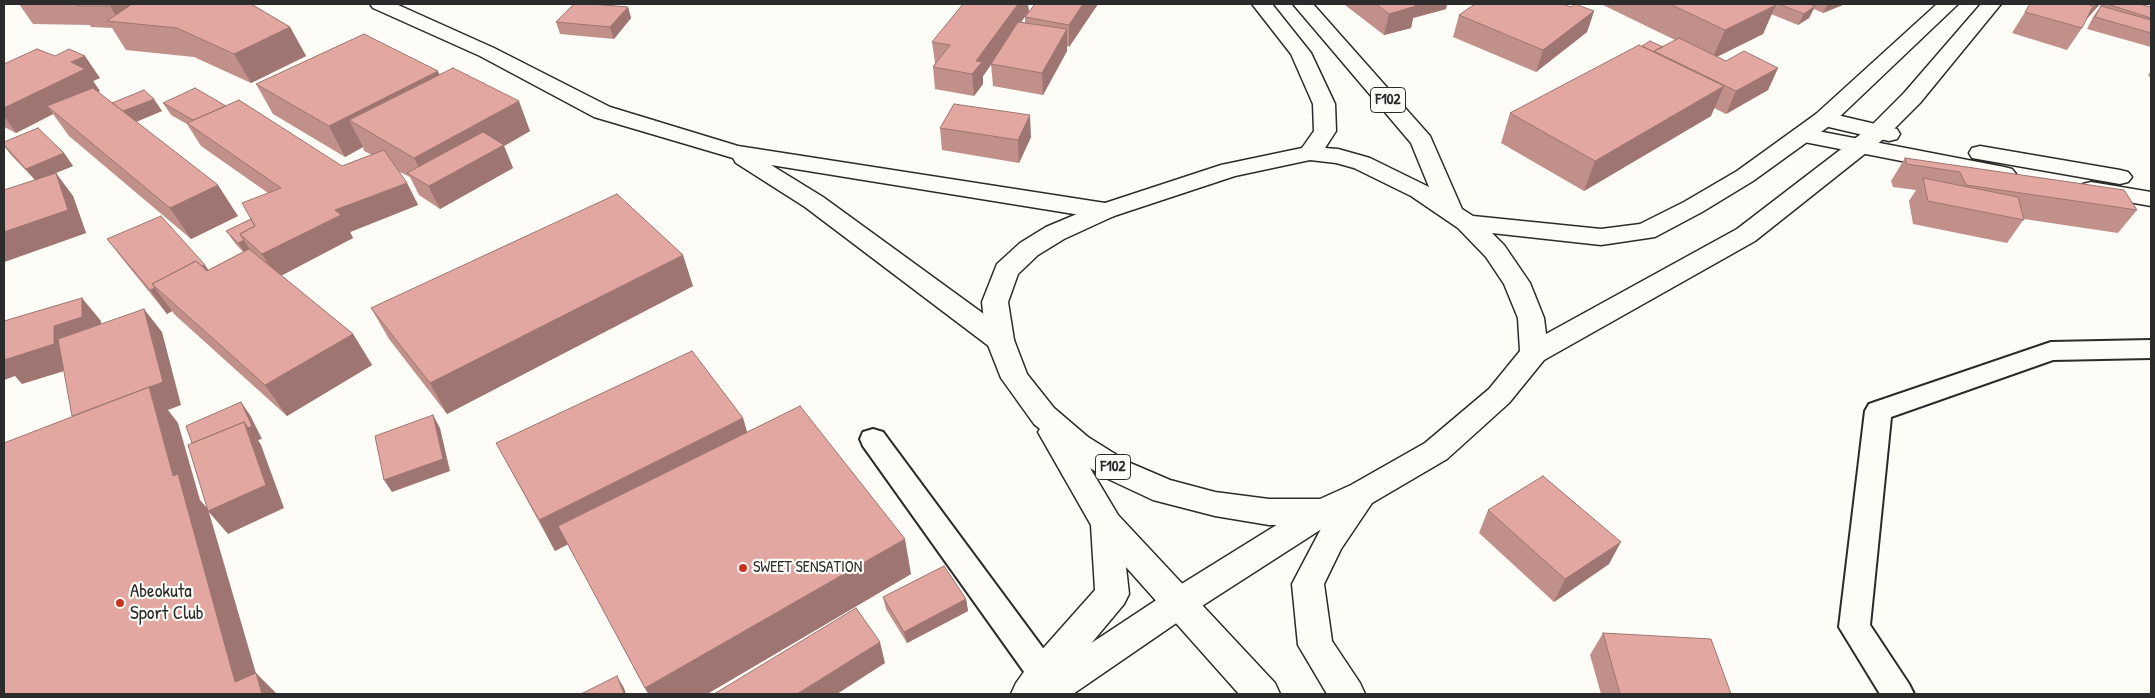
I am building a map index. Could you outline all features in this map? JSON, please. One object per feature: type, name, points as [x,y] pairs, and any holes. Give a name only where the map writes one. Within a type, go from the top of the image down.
[{"type":"main road","points":[[380,4],[487,52],[602,112],[735,152],[1105,211]]},
{"type":"main road","points":[[1262,4],[1301,52],[1324,104],[1325,131],[1310,153]]},
{"type":"main road","name":"F102","points":[[1302,4],[1422,141],[1459,217]]},
{"type":"main road","points":[[1459,217],[1601,237],[1646,231],[1693,208],[1745,176],[1824,119],[1948,4]]},
{"type":"main road","points":[[1534,353],[1746,235],[1878,132],[1912,98],[1991,4]]},
{"type":"main road","points":[[1824,119],[2005,158],[2151,183]]},
{"type":"main road","points":[[1802,135],[1858,147],[2151,199]]},
{"type":"main road","points":[[735,152],[814,202],[1000,340]]},
{"type":"main road","name":"F102","points":[[1044,416],[1077,445],[1117,470],[1164,490],[1215,504],[1269,512],[1323,512],[1362,494],[1436,451],[1499,396],[1534,353],[1530,318],[1517,283],[1495,252],[1459,217],[1419,191],[1362,163],[1338,156],[1310,153],[1229,170],[1105,211],[1055,233],[1029,249],[1006,270],[995,302],[1000,340],[1015,378],[1044,416],[1106,524],[1262,694]]},
{"type":"main road","points":[[814,202],[842,169]]},
{"type":"main road","name":"F102","points":[[1347,694],[1315,645],[1308,584],[1329,541],[1362,494]]},
{"type":"main road","points":[[1039,687],[1179,603],[1323,512]]},
{"type":"main road","points":[[1039,687],[1112,594],[1106,524]]},
{"type":"lane","points":[[1898,694],[1854,627],[1878,411],[2051,351],[2151,349]]},
{"type":"lane","points":[[873,439],[1039,687]]},
{"type":"building","points":[[80,4],[113,4],[110,6],[77,6]]},
{"type":"building","points":[[132,4],[251,4],[290,27],[234,54],[177,28],[107,21]]},
{"type":"building","points":[[574,4],[628,7],[610,27],[556,22]]},
{"type":"building","points":[[963,4],[1018,4],[976,61],[982,62],[972,74],[933,67],[950,45],[932,42]]},
{"type":"building","points":[[1035,4],[1083,4],[1069,25],[1025,17]]},
{"type":"building","points":[[1376,4],[1413,4],[1416,6],[1389,14]]},
{"type":"building","points":[[1475,4],[1563,4],[1571,7],[1575,4],[1594,11],[1543,50],[1459,15]]},
{"type":"building","points":[[1670,4],[1773,4],[1776,5],[1725,30]]},
{"type":"building","points":[[1779,4],[1809,4],[1815,6],[1804,14]]},
{"type":"building","points":[[2030,4],[2087,4],[2093,6],[2082,28],[2025,12]]},
{"type":"building","points":[[2107,4],[2139,4],[2151,7],[2151,18]]},
{"type":"building","points":[[2101,6],[2151,20],[2151,33],[2095,17]]},
{"type":"building","points":[[1018,22],[1067,29],[1042,73],[991,64]]},
{"type":"building","points":[[364,34],[438,71],[329,126],[256,84]]},
{"type":"building","points":[[1679,38],[1726,61],[1744,51],[1778,68],[1736,91],[1654,51]]},
{"type":"building","points":[[1650,41],[1663,47],[1654,52],[1642,46]]},
{"type":"building","points":[[1639,45],[1724,86],[1595,161],[1510,113]]},
{"type":"building","points":[[37,49],[55,56],[69,49],[85,56],[71,62],[85,69],[4,108],[4,64]]},
{"type":"building","points":[[453,68],[519,101],[414,158],[349,120]]},
{"type":"building","points":[[93,88],[218,185],[170,208],[47,106]]},
{"type":"building","points":[[195,88],[226,106],[193,120],[163,103]]},
{"type":"building","points":[[144,90],[154,99],[123,111],[112,103]]},
{"type":"building","points":[[239,100],[342,166],[384,150],[407,183],[335,210],[341,215],[262,254],[240,234],[255,226],[242,203],[281,188],[187,123]]},
{"type":"building","points":[[954,104],[1030,115],[1018,140],[940,128]]},
{"type":"building","points":[[38,128],[64,153],[26,169],[4,145],[4,142]]},
{"type":"building","points":[[483,132],[504,145],[429,186],[407,173]]},
{"type":"building","points":[[1905,158],[2124,190],[2137,210],[1966,185],[1960,172],[1907,164]]},
{"type":"building","points":[[56,173],[68,210],[4,232],[4,190]]},
{"type":"building","points":[[1923,178],[2018,197],[2024,220],[1928,201]]},
{"type":"building","points":[[617,194],[683,255],[430,383],[371,308]]},
{"type":"building","points":[[161,216],[205,265],[202,266],[196,261],[152,284],[155,288],[150,290],[107,239]]},
{"type":"building","points":[[251,219],[255,226],[240,234],[244,240],[238,243],[226,231]]},
{"type":"building","points":[[249,249],[353,334],[265,385],[152,284],[196,261],[207,271]]},
{"type":"building","points":[[82,298],[82,317],[54,326],[54,344],[4,360],[4,321]]},
{"type":"building","points":[[144,309],[163,382],[72,416],[58,339]]},
{"type":"building","points":[[692,351],[743,418],[539,520],[496,443]]},
{"type":"building","name":"Abeokuta Sport Club","points":[[149,387],[173,476],[178,474],[235,682],[256,673],[262,694],[4,694],[4,443]]},
{"type":"building","points":[[241,402],[252,426],[248,428],[244,422],[192,443],[186,426]]},
{"type":"building","name":"SWEET SENSATION","points":[[800,406],[905,539],[645,688],[558,526]]},
{"type":"building","points":[[433,415],[443,459],[384,480],[375,436]]},
{"type":"building","points":[[244,422],[266,485],[208,511],[188,445]]},
{"type":"building","points":[[1543,476],[1621,542],[1565,579],[1488,510]]},
{"type":"building","points":[[944,566],[966,599],[904,632],[883,597]]},
{"type":"building","points":[[856,608],[880,642],[797,694],[714,694]]},
{"type":"building","points":[[1603,633],[1711,639],[1731,694],[1620,694]]},
{"type":"building","points":[[617,676],[624,694],[581,694]]},
{"type":"place","name":"SWEET SENSATION","points":[[743,568]]},
{"type":"place","name":"Abeokuta Sport Club","points":[[120,603]]}]
